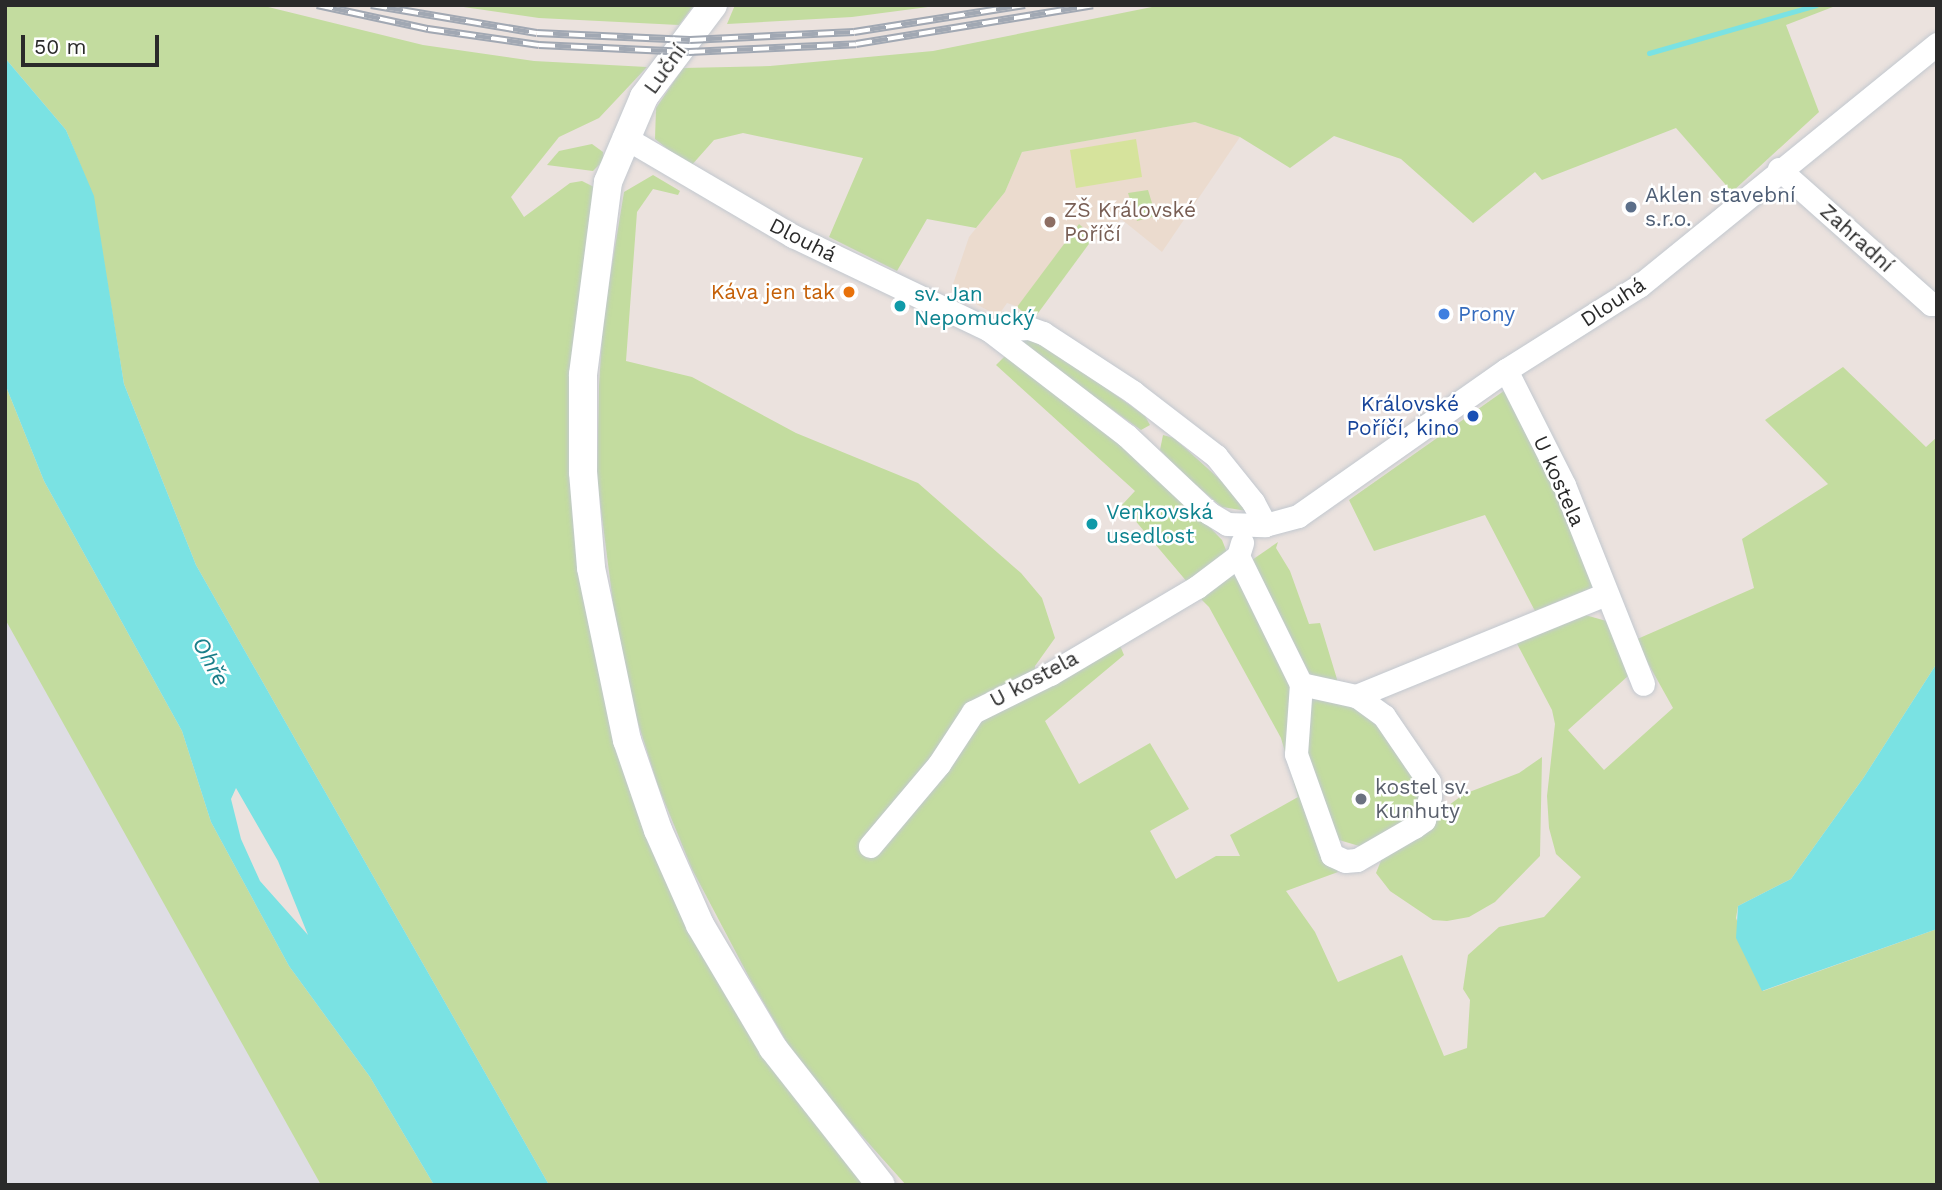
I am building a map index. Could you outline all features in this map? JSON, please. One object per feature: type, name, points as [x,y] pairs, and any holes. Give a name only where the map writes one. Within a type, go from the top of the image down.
[{"type":"street","name":"Luční","points":[[713,5],[644,97],[624,137],[608,182],[597,242],[586,332],[582,424],[591,568],[615,697],[658,830],[723,968],[804,1092],[881,1185]]},
{"type":"street","name":"Dlouhá","points":[[624,137],[770,223],[989,330],[1126,435],[1209,513],[1227,524],[1256,526],[1298,516],[1506,370],[1639,286],[1704,237],[1779,169],[1937,44]]},
{"type":"street","name":"Zahradní","points":[[1779,169],[1931,304],[1937,304]]},
{"type":"street","name":"Dlouhá","points":[[989,330],[1029,328],[1043,333],[1133,392],[1216,456],[1254,502],[1256,526]]},
{"type":"street","name":"U kostela","points":[[1506,370],[1564,485],[1643,684]]},
{"type":"street","points":[[1256,526],[1238,556],[1301,684],[1296,754],[1332,855],[1345,861],[1356,860],[1423,820],[1430,796],[1429,782],[1384,716],[1356,696],[1301,684]]},
{"type":"street","name":"U kostela","points":[[870,846],[939,764],[973,712],[1072,660],[1197,587],[1238,556]]},
{"type":"street","points":[[1356,696],[1606,594]]},
{"type":"shaded area","name":"ZŠ Královské Poříčí","points":[[1195,122],[1240,137],[1162,252],[1121,219],[1102,244],[1079,224],[1019,307],[1007,303],[998,316],[951,290],[969,237],[1005,192],[1022,152]]},
{"type":"shaded area","points":[[5,619],[152,879],[321,1185],[5,1185]]},
{"type":"green space","points":[[5,5],[260,5],[423,45],[534,61],[647,67],[599,118],[559,137],[511,197],[524,217],[570,183],[582,181],[598,189],[573,418],[666,874],[870,1185],[549,1185],[196,565],[124,384],[93,196],[66,130],[5,58]]},
{"type":"green space","points":[[450,5],[694,5],[679,25],[539,18]]},
{"type":"green space","points":[[735,5],[943,5],[852,17],[727,24]]},
{"type":"green space","points":[[1162,5],[1838,5],[1786,25],[1819,112],[1732,192],[1676,128],[1542,180],[1535,172],[1473,223],[1401,159],[1334,136],[1290,168],[1240,137],[1195,122],[1022,152],[1005,192],[976,228],[927,219],[897,271],[829,237],[863,158],[743,133],[714,140],[690,167],[655,139],[656,108],[683,68],[770,66],[933,51]]},
{"type":"green space","points":[[1136,139],[1142,177],[1076,188],[1070,150]]},
{"type":"green space","points":[[592,144],[603,152],[604,160],[593,171],[547,165],[559,151]]},
{"type":"green space","points":[[653,175],[680,191],[678,195],[653,189],[637,212],[626,361],[692,377],[796,433],[918,483],[1021,573],[1042,598],[1055,638],[1035,666],[1035,690],[1118,641],[1124,655],[1045,721],[1079,784],[1150,743],[1189,809],[1150,831],[1176,879],[1216,856],[1240,856],[1230,835],[1298,797],[1281,738],[1209,607],[1195,593],[1236,569],[1295,686],[1292,746],[1325,847],[1338,872],[1286,891],[1315,932],[1338,982],[1402,955],[1444,1056],[1467,1048],[1470,1000],[1463,989],[1468,955],[1499,927],[1544,917],[1581,877],[1556,854],[1549,828],[1547,796],[1555,724],[1552,710],[1514,638],[1578,613],[1610,622],[1628,676],[1568,730],[1604,770],[1673,708],[1635,640],[1754,588],[1742,539],[1828,484],[1765,420],[1843,367],[1926,447],[1937,437],[1937,663],[1864,777],[1791,879],[1738,906],[1736,918],[1763,991],[1937,929],[1937,1185],[906,1185],[803,1070],[751,981],[692,869],[658,786],[633,707],[614,611],[597,478],[599,386],[603,320],[624,192]]},
{"type":"green space","points":[[1148,190],[1156,216],[1137,221],[1128,193]]},
{"type":"green space","points":[[1079,224],[1094,237],[1033,320],[1017,307]]},
{"type":"green space","points":[[1014,334],[1045,344],[1145,416],[1150,425],[1141,430],[1013,339]]},
{"type":"green space","points":[[1006,355],[1108,428],[1222,540],[1228,555],[1188,583],[1122,505],[1135,491],[996,365]]},
{"type":"green space","points":[[5,384],[44,481],[182,731],[211,822],[289,966],[370,1077],[434,1185],[321,1185],[5,619]]},
{"type":"green space","points":[[1508,388],[1559,491],[1594,587],[1535,611],[1485,515],[1374,551],[1349,500]]},
{"type":"green space","points":[[1163,435],[1174,438],[1237,495],[1247,511],[1222,507],[1186,477],[1160,450]]},
{"type":"green space","points":[[1278,542],[1276,548],[1290,571],[1309,624],[1320,623],[1340,689],[1310,675],[1252,560]]},
{"type":"green space","points":[[1309,694],[1344,702],[1376,721],[1423,781],[1421,812],[1366,848],[1339,840],[1309,776],[1304,738]]},
{"type":"green space","points":[[1542,757],[1540,856],[1495,902],[1469,917],[1447,921],[1433,920],[1390,891],[1376,873],[1384,853],[1464,794],[1519,773]]},
{"type":"water","name":"Ohře","points":[[5,58],[66,130],[94,196],[124,384],[196,565],[549,1185],[434,1185],[370,1077],[289,966],[211,822],[182,731],[44,481],[5,384]],"holes":[[[236,788],[278,861],[308,935],[260,881],[241,839],[231,799]]]},
{"type":"water","points":[[1937,663],[1937,929],[1762,991],[1736,938],[1738,906],[1791,879],[1864,777]]},
{"type":"waterway","points":[[1649,53],[1816,5]]},
{"type":"railway","points":[[317,5],[428,29],[539,45],[689,52],[856,44],[1093,5]]},
{"type":"railway","points":[[371,5],[537,33],[690,40],[854,32],[1025,5]]},
{"type":"place","name":"Aklen stavební s.r.o.","points":[[1631,207]]},
{"type":"place","name":"ZŠ Královské Poříčí","points":[[1050,222]]},
{"type":"place","name":"Káva jen tak","points":[[849,292]]},
{"type":"place","name":"sv. Jan Nepomucký","points":[[900,306]]},
{"type":"place","name":"Prony","points":[[1444,314]]},
{"type":"place","name":"Královské Poříčí, kino","points":[[1473,416]]},
{"type":"place","name":"Venkovská usedlost","points":[[1092,524]]},
{"type":"place","name":"kostel sv. Kunhuty","points":[[1361,799]]}]
